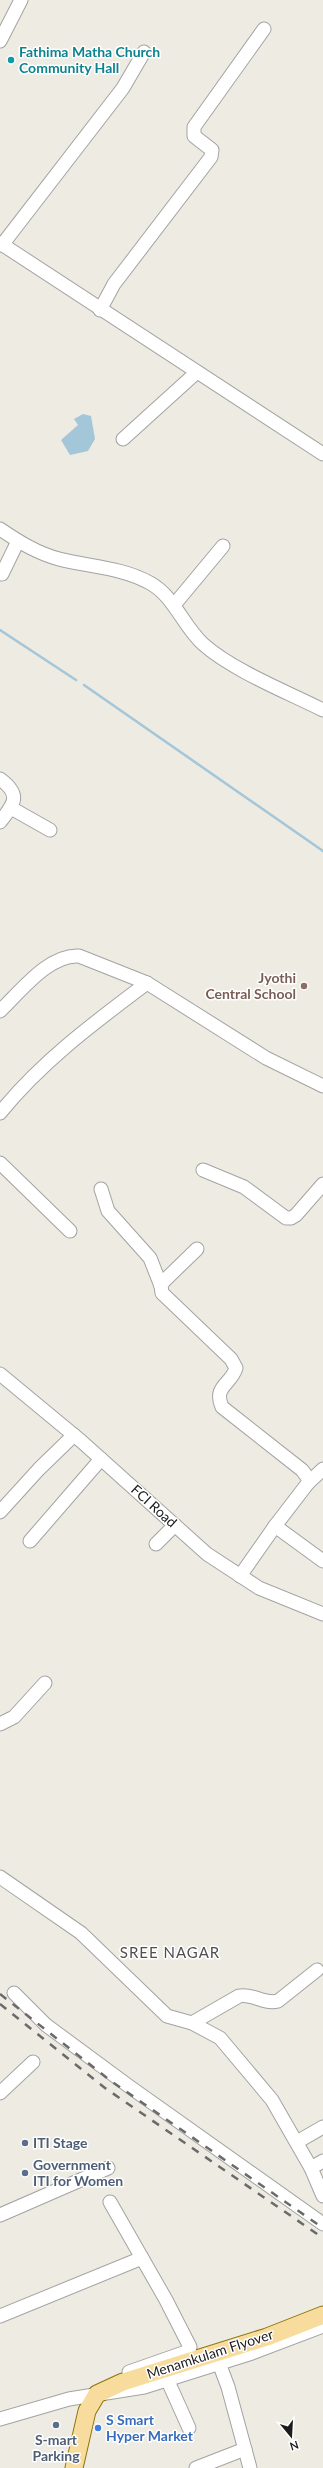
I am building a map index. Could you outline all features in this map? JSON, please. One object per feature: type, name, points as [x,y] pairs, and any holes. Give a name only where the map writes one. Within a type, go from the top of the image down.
[{"type":"main road","name":"Menamkulam Flyover","points":[[97,2394],[123,2382],[212,2360],[323,2315]]},
{"type":"main road","points":[[74,2468],[87,2411],[97,2394]]},
{"type":"street","points":[[0,41],[21,0]]},
{"type":"street","points":[[100,310],[114,284],[210,157],[212,150],[194,136],[194,127],[264,30]]},
{"type":"street","points":[[144,52],[123,88],[1,244],[100,310],[323,454]]},
{"type":"street","points":[[123,439],[197,372]]},
{"type":"street","points":[[0,529],[28,548],[59,559],[103,566],[141,578],[160,590],[174,605],[190,631],[204,645],[234,665],[323,710]]},
{"type":"street","points":[[2,574],[18,541]]},
{"type":"street","points":[[174,605],[223,546]]},
{"type":"street","points":[[0,780],[8,785],[14,794],[11,808],[0,822]]},
{"type":"street","points":[[11,808],[50,830]]},
{"type":"street","points":[[0,1011],[52,962],[69,956],[92,960],[147,983],[266,1058],[323,1086]]},
{"type":"street","points":[[0,1113],[20,1089],[55,1057],[147,983]]},
{"type":"street","points":[[0,1163],[70,1231]]},
{"type":"street","points":[[203,1170],[244,1187],[286,1218],[291,1218],[296,1215],[323,1184]]},
{"type":"street","points":[[101,1189],[108,1211],[150,1258],[161,1286],[162,1294],[231,1359],[236,1368],[234,1374],[220,1390],[218,1398],[222,1407],[302,1470],[308,1478],[308,1483]]},
{"type":"street","points":[[161,1286],[197,1249]]},
{"type":"street","name":"FCI Road","points":[[0,1374],[74,1435],[207,1554],[259,1588],[323,1614]]},
{"type":"street","points":[[0,1512],[39,1469],[74,1435]]},
{"type":"street","points":[[30,1541],[101,1459]]},
{"type":"street","points":[[240,1576],[275,1526],[308,1483],[323,1469]]},
{"type":"street","points":[[156,1544],[176,1525]]},
{"type":"street","points":[[275,1526],[323,1561]]},
{"type":"street","points":[[0,1724],[14,1717],[45,1683]]},
{"type":"street","points":[[0,1877],[81,1933],[167,2016],[192,2023],[220,2038],[272,2100],[311,2168],[323,2196]]},
{"type":"street","points":[[192,2023],[239,1996],[246,1995],[271,2002],[278,2000],[317,1970]]},
{"type":"street","points":[[14,1993],[52,2029],[130,2087],[233,2158],[323,2224]]},
{"type":"street","points":[[0,2093],[32,2062]]},
{"type":"street","points":[[297,2142],[323,2127]]},
{"type":"street","points":[[311,2168],[323,2161]]},
{"type":"street","points":[[0,2215],[108,2168]]},
{"type":"street","points":[[97,2394],[110,2379],[189,2351],[190,2347],[185,2335],[110,2202]]},
{"type":"street","points":[[0,2316],[142,2258]]},
{"type":"street","points":[[0,2419],[69,2398],[125,2392],[167,2380],[212,2360],[323,2326]]},
{"type":"street","points":[[212,2360],[228,2387],[250,2468]]},
{"type":"street","points":[[167,2380],[189,2428]]},
{"type":"street","points":[[196,2468],[245,2449]]},
{"type":"water","points":[[83,414],[91,416],[95,439],[88,451],[70,455],[61,440],[78,425],[74,419]]},
{"type":"waterway","points":[[0,630],[76,680]]},
{"type":"waterway","points":[[84,685],[323,851]]},
{"type":"railway","points":[[0,1994],[111,2081],[323,2228]]},
{"type":"railway","points":[[0,2004],[105,2088],[323,2238]]},
{"type":"place","name":"Fathima Matha Church Community Hall","points":[[11,60]]},
{"type":"place","name":"Jyothi Central School","points":[[304,986]]},
{"type":"place","name":"ITI Stage","points":[[25,2143]]},
{"type":"place","name":"Government ITI for Women","points":[[25,2173]]},
{"type":"place","name":"S-mart Parking","points":[[56,2425]]},
{"type":"place","name":"S Smart Hyper Market","points":[[98,2428]]},
{"type":"district","name":"SREE NAGAR","points":[[170,1953]]}]
